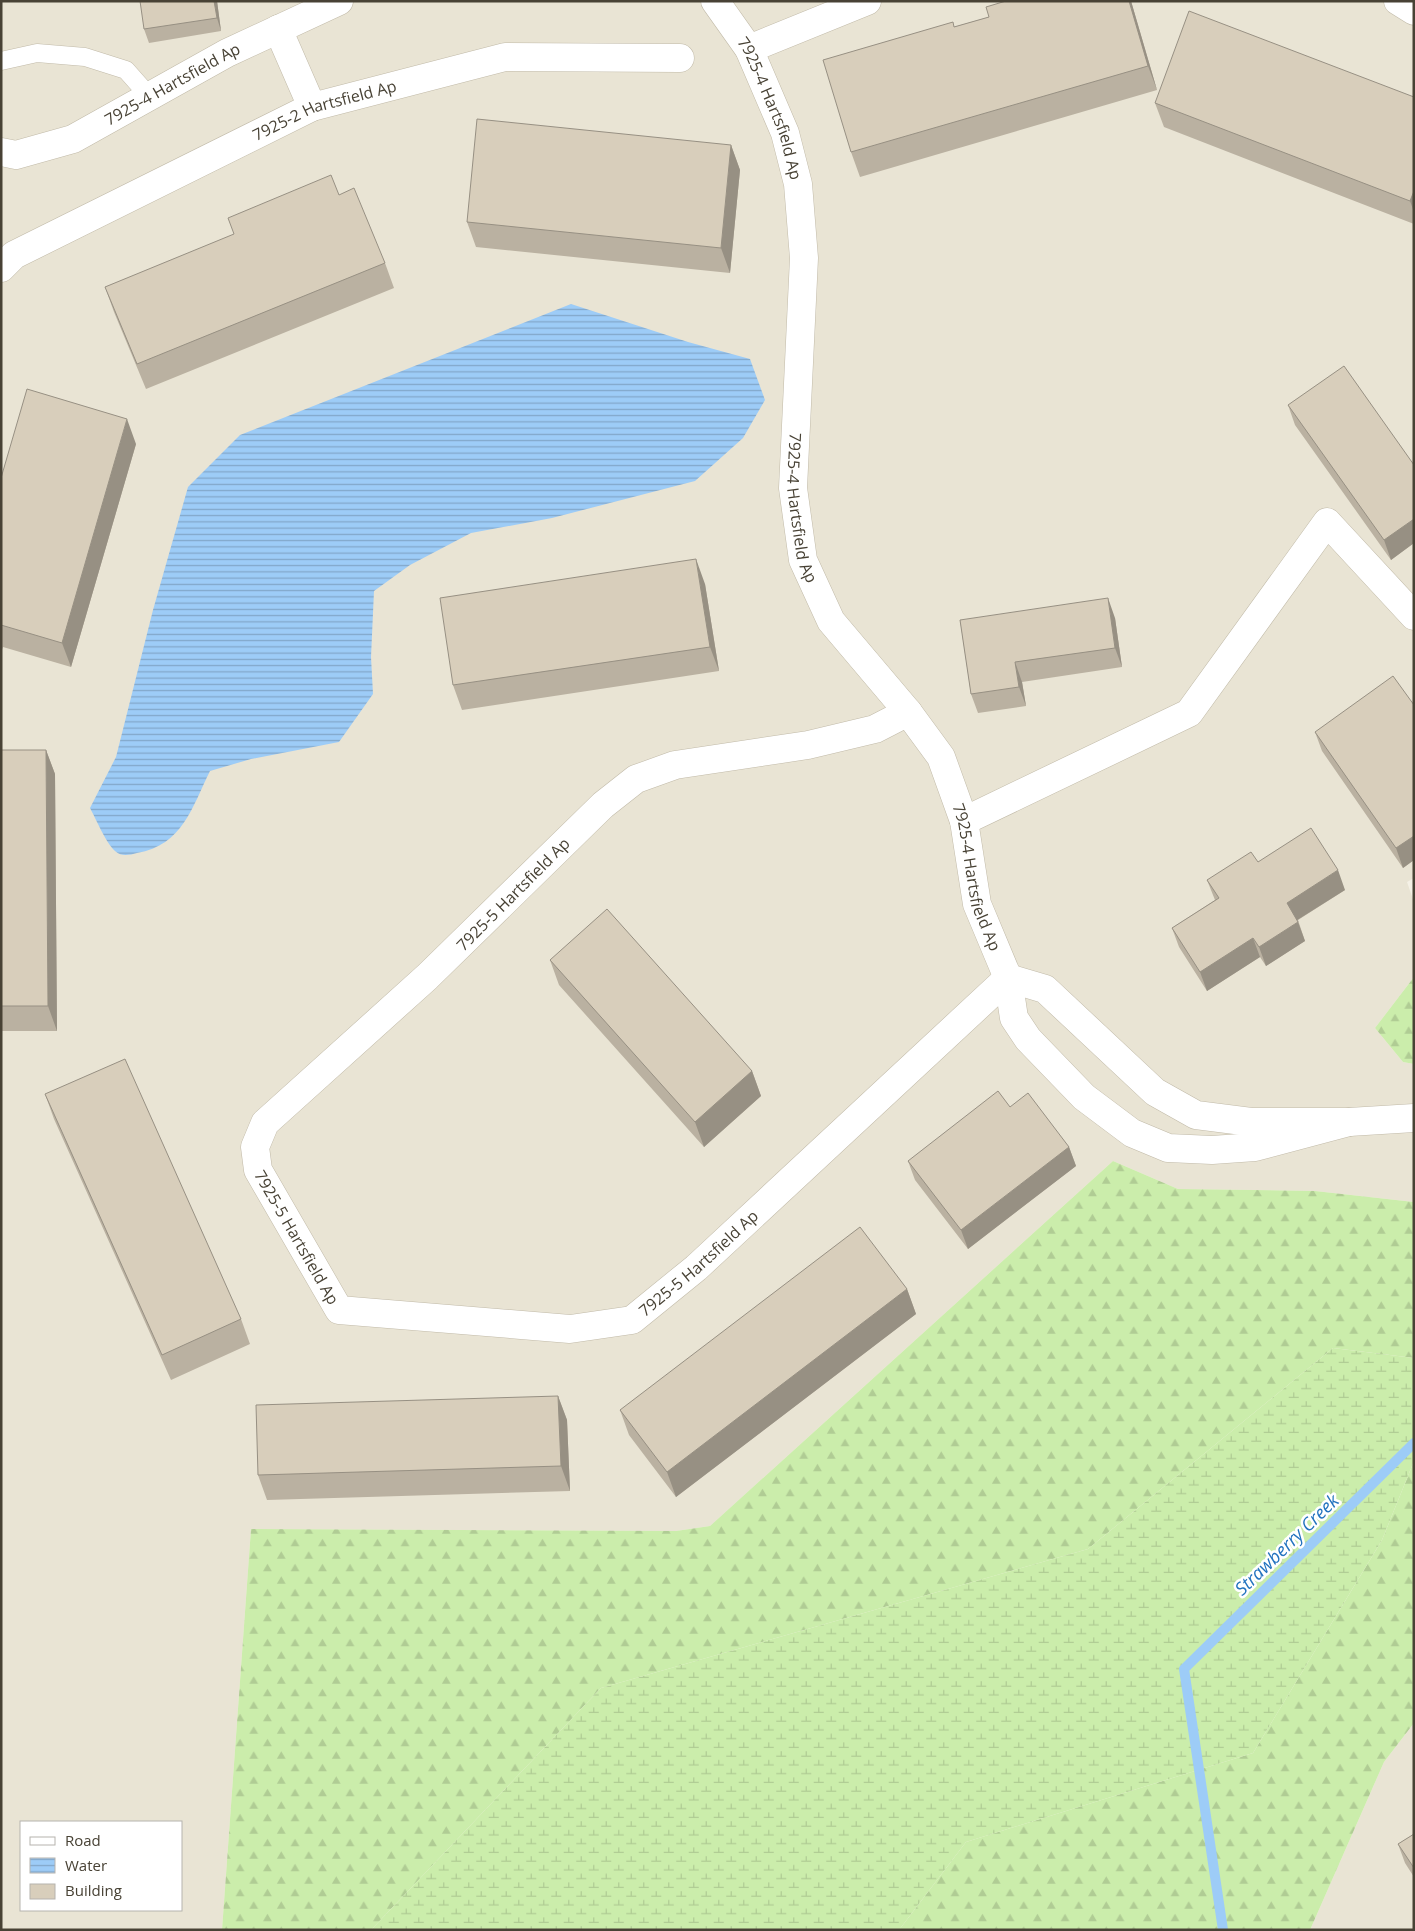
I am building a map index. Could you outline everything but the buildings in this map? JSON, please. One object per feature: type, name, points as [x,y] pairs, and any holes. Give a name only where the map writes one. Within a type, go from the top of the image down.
[{"type":"street","name":"7925-4 Hartsfield Ap","points":[[1,152],[16,155],[73,139],[227,53],[339,1]]},
{"type":"street","name":"7925-4 Hartsfield Ap","points":[[715,1],[749,49],[785,133],[798,184],[804,258],[793,488],[803,560],[831,621],[908,712],[941,757],[964,821],[977,904],[1008,978],[1014,1018],[1028,1039],[1084,1097],[1132,1133],[1168,1148],[1212,1150],[1255,1147],[1349,1122]]},
{"type":"street","points":[[749,49],[866,1]]},
{"type":"street","points":[[1398,1],[1414,11]]},
{"type":"street","points":[[278,29],[312,107]]},
{"type":"street","name":"7925-2 Hartsfield Ap","points":[[1,268],[14,255],[312,107],[504,57],[680,58]]},
{"type":"street","points":[[964,821],[1189,713],[1327,522],[1414,616]]},
{"type":"street","name":"7925-5 Hartsfield Ap","points":[[908,712],[875,729],[808,745],[675,765],[636,779],[603,805],[427,978],[265,1123],[256,1147],[258,1170],[339,1310],[570,1328],[632,1320],[696,1268],[1008,978]]},
{"type":"street","points":[[1008,978],[1045,989],[1156,1092],[1196,1115],[1251,1122],[1349,1122],[1414,1118]]},
{"type":"lane","points":[[1,61],[37,53],[85,57],[126,70],[149,96]]},
{"type":"shaded area","points":[[1,1],[1414,1],[1414,878],[1407,882],[1414,902],[1414,977],[1375,1028],[1403,1062],[1414,1064],[1414,1202],[1315,1191],[1178,1189],[1113,1161],[710,1526],[676,1531],[251,1529],[222,1930],[1,1930]]},
{"type":"shaded area","points":[[1414,1723],[1414,1930],[1310,1930],[1384,1762]]},
{"type":"green space","points":[[1414,977],[1414,1064],[1403,1062],[1375,1028]]},
{"type":"green space","points":[[1113,1161],[1178,1189],[1315,1191],[1414,1202],[1414,1358],[1333,1348],[1088,1549],[601,1688],[371,1930],[222,1930],[251,1529],[676,1531],[710,1526]]},
{"type":"green space","points":[[1333,1348],[1414,1358],[1414,1461],[1382,1540],[1253,1753],[966,1842],[899,1930],[371,1930],[601,1688],[1088,1549]]},
{"type":"green space","points":[[1414,1461],[1414,1723],[1384,1762],[1310,1930],[899,1930],[966,1842],[1253,1753],[1382,1540]]},
{"type":"water","points":[[571,304],[688,342],[750,359],[765,400],[743,438],[695,481],[552,518],[471,533],[410,565],[374,591],[371,657],[373,694],[339,742],[251,759],[210,771],[191,811],[176,833],[153,849],[123,855],[115,851],[105,837],[90,808],[116,757],[153,610],[188,487],[240,435]]},
{"type":"waterway","name":"Strawberry Creek","points":[[1223,1930],[1184,1669],[1414,1443]]}]
